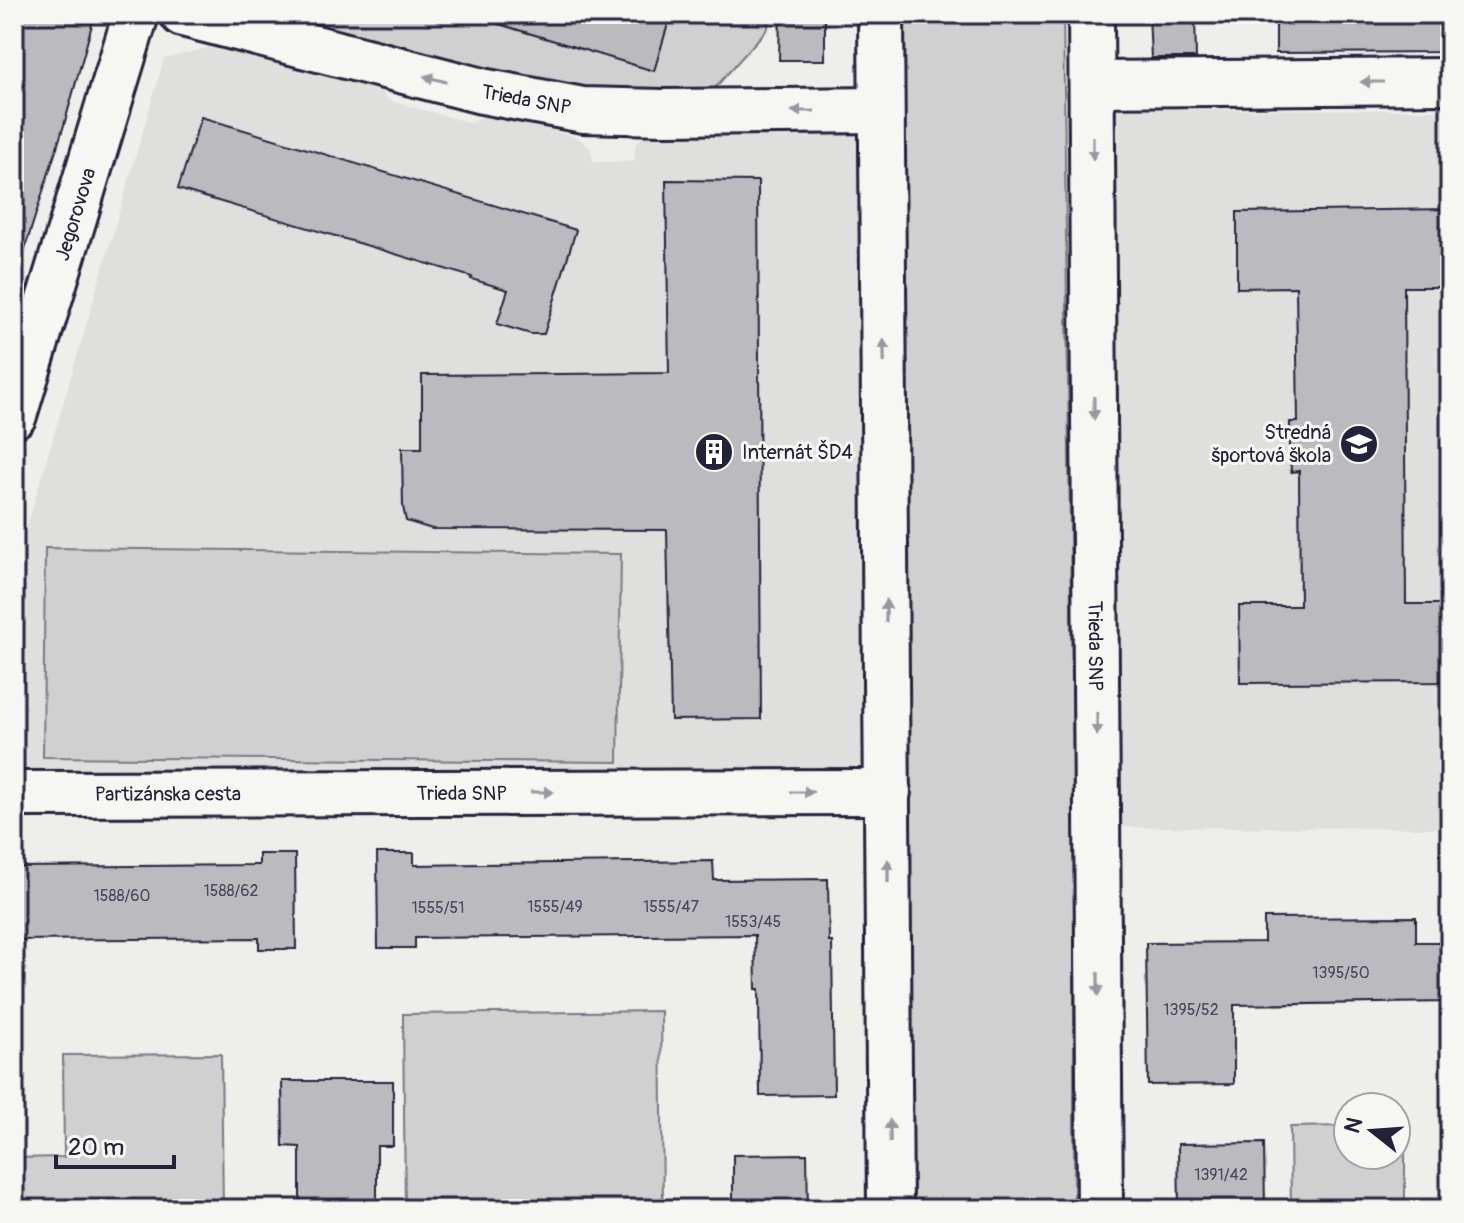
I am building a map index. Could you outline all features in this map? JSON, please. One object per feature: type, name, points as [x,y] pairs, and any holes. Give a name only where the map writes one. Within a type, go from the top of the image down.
[{"type":"street","name":"Jegorovova","points":[[14,415],[136,14]]},
{"type":"street","name":"Trieda SNP","points":[[183,14],[482,91],[583,110],[881,110]]},
{"type":"street","points":[[881,14],[890,1209]]},
{"type":"street","name":"Trieda SNP","points":[[1091,14],[1100,1209]]},
{"type":"street","points":[[1092,84],[1450,81]]},
{"type":"street","name":"Trieda SNP","points":[[324,793],[888,792]]},
{"type":"street","name":"Partizánska cesta","points":[[14,794],[324,793]]},
{"type":"shaded area","points":[[280,14],[768,14],[768,28],[707,97],[571,90]]},
{"type":"shaded area","points":[[894,14],[1063,14],[1074,827],[1074,1209],[903,1209]]},
{"type":"shaded area","points":[[226,43],[378,84],[388,100],[471,123],[489,113],[579,138],[591,149],[593,162],[634,161],[636,143],[646,134],[894,132],[897,771],[14,782],[14,571],[164,59]]},
{"type":"shaded area","points":[[1064,109],[1450,110],[1450,828],[1074,827]]},
{"type":"shaded area","points":[[45,548],[621,554],[618,762],[43,757]]},
{"type":"shaded area","points":[[661,1011],[663,1209],[405,1209],[403,1014]]},
{"type":"shaded area","points":[[221,1054],[223,1209],[14,1209],[14,1158],[64,1157],[63,1055]]},
{"type":"shaded area","points":[[1332,1126],[1332,1171],[1405,1171],[1405,1209],[1291,1209],[1290,1127]]},
{"type":"building","points":[[14,14],[95,14],[21,261],[14,260]]},
{"type":"building","points":[[493,14],[671,14],[654,71],[492,22]]},
{"type":"building","points":[[780,14],[825,14],[825,60],[779,60]]},
{"type":"building","points":[[1149,14],[1195,14],[1196,58],[1151,58]]},
{"type":"building","points":[[1276,14],[1449,14],[1450,52],[1276,53]]},
{"type":"building","points":[[201,117],[576,230],[544,334],[531,334],[497,324],[508,290],[178,189]]},
{"type":"building","points":[[666,180],[758,181],[761,719],[671,720],[667,530],[432,529],[406,521],[403,507],[402,448],[422,448],[422,375],[669,373]]},
{"type":"building","points":[[1450,209],[1450,287],[1404,287],[1406,604],[1450,604],[1450,682],[1240,683],[1239,606],[1300,606],[1299,471],[1291,472],[1290,446],[1290,422],[1298,422],[1296,287],[1237,288],[1237,212]]},
{"type":"building","points":[[377,853],[414,853],[414,865],[713,861],[714,880],[828,879],[834,1095],[760,1096],[755,935],[415,938],[415,948],[378,948]]},
{"type":"building","points":[[259,854],[295,854],[296,949],[259,949],[259,938],[14,940],[14,867],[259,865]]},
{"type":"building","points":[[1416,917],[1416,942],[1450,942],[1450,1002],[1234,1005],[1234,1084],[1148,1085],[1146,943],[1264,942],[1264,918]]},
{"type":"building","points":[[282,1081],[393,1081],[393,1146],[377,1146],[377,1209],[300,1209],[300,1147],[283,1146]]},
{"type":"building","points":[[1264,1143],[1265,1209],[1179,1209],[1178,1144]]},
{"type":"building","points":[[807,1154],[808,1209],[733,1209],[733,1155]]},
{"type":"place","name":"Stredná športová škola","points":[[1359,444]]},
{"type":"place","name":"Internát ŠD4","points":[[714,452]]}]
